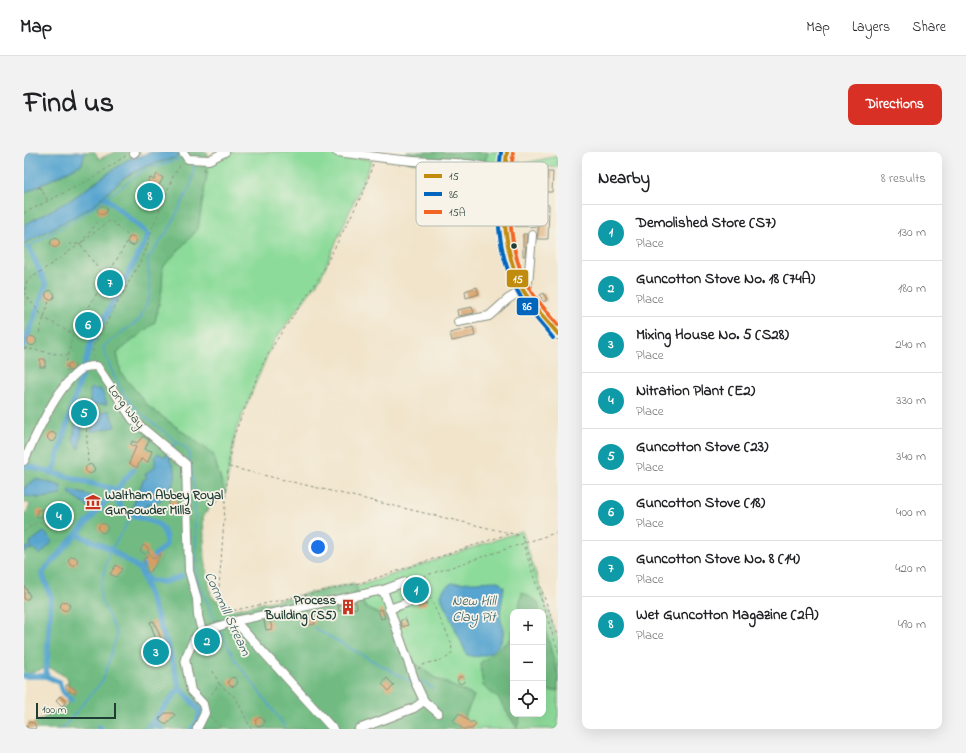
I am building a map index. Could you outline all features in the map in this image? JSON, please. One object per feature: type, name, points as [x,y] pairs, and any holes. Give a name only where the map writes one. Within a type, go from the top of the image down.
[{"type":"main road","points":[[505,162],[507,152]]},
{"type":"main road","points":[[507,226],[514,268],[525,293],[558,334]]},
{"type":"street","points":[[185,156],[209,157],[225,152]]},
{"type":"street","points":[[337,152],[374,157],[398,156],[450,162]]},
{"type":"street","points":[[458,322],[489,316],[508,299],[525,293],[532,235]]},
{"type":"street","name":"Long Way","points":[[87,367],[97,366],[133,420],[186,464],[189,571],[197,599],[198,616],[202,632]]},
{"type":"street","points":[[24,461],[38,431],[65,384],[87,367]]},
{"type":"street","points":[[197,729],[204,708],[191,691],[185,659],[194,639],[202,632],[235,621],[383,590],[405,582],[412,601],[389,609]]},
{"type":"street","points":[[383,590],[415,683],[424,701],[438,712]]},
{"type":"street","points":[[235,621],[333,729]]},
{"type":"street","points":[[359,729],[414,708],[424,701]]},
{"type":"path","points":[[24,213],[91,179],[121,158],[135,152]]},
{"type":"path","points":[[87,367],[93,347],[145,253],[152,229],[174,174],[185,156]]},
{"type":"path","points":[[374,157],[373,166],[364,191],[320,276],[276,341],[262,366],[232,440],[228,467],[218,601],[232,611],[364,582],[511,533]]},
{"type":"path","points":[[38,188],[43,185]]},
{"type":"path","points":[[40,187],[48,201]]},
{"type":"path","points":[[80,244],[99,220]]},
{"type":"path","points":[[72,378],[65,369],[73,334],[130,236],[110,220],[80,244],[27,281],[24,293],[44,318],[73,334]]},
{"type":"path","points":[[69,244],[80,244]]},
{"type":"path","points":[[80,244],[105,278]]},
{"type":"path","points":[[39,333],[49,301]]},
{"type":"path","points":[[25,348],[67,356]]},
{"type":"path","points":[[86,417],[88,464]]},
{"type":"path","points":[[228,467],[522,536],[558,635]]},
{"type":"path","points":[[24,532],[34,522],[39,521],[54,530],[59,526]]},
{"type":"path","points":[[405,582],[558,532]]},
{"type":"path","points":[[524,547],[558,651]]},
{"type":"path","points":[[416,671],[426,663],[446,660],[452,652],[452,642],[432,602],[424,576]]},
{"type":"path","points":[[212,669],[219,684],[236,698],[251,729]]},
{"type":"path","points":[[219,684],[204,708],[222,729]]},
{"type":"green space","points":[[85,152],[95,152],[99,159],[115,152],[141,152],[127,160],[72,199],[24,225],[24,193],[82,164]]},
{"type":"green space","points":[[185,152],[207,152],[208,169],[198,229],[163,267],[162,290],[155,322],[117,353],[121,373],[149,407],[213,454],[225,494],[203,517],[205,559],[211,596],[231,610],[354,583],[365,607],[392,621],[414,662],[433,677],[474,696],[459,729],[24,729],[67,705],[68,678],[49,667],[24,675],[24,552],[33,548],[31,546],[24,549],[24,517],[30,505],[29,503],[24,503],[24,496],[40,498],[36,479],[24,488],[24,244],[93,206],[125,177],[147,166],[175,158]],"holes":[[[169,451],[170,462],[175,471],[173,485],[157,503],[147,504],[147,478]]]},
{"type":"green space","points":[[230,152],[323,152],[372,160],[320,279],[273,342],[236,430],[225,494],[213,454],[149,407],[121,373],[117,353],[155,322],[161,267],[208,162]]},
{"type":"green space","points":[[406,152],[488,152],[485,162],[407,162]]},
{"type":"green space","points":[[488,152],[513,152],[511,161],[518,162],[485,162]]},
{"type":"green space","points":[[558,156],[558,167],[548,168],[548,162],[530,162]]},
{"type":"green space","points":[[522,531],[558,641],[558,729],[459,729],[474,696],[433,677],[414,662],[392,622],[365,607],[356,587]]},
{"type":"green space","points":[[522,592],[538,602],[539,609],[519,609]]},
{"type":"green space","points":[[546,632],[558,675],[558,691],[546,691]]},
{"type":"green space","points":[[510,640],[510,717],[498,698],[483,686],[480,663]]},
{"type":"green space","points":[[510,717],[520,717],[517,728]]},
{"type":"water","points":[[24,152],[85,152],[82,164],[24,193]]},
{"type":"water","points":[[152,152],[185,152],[175,158],[147,166],[125,177],[93,206],[24,244],[24,225],[72,199],[127,160]]},
{"type":"water","points":[[90,389],[101,389],[107,404],[90,405]]},
{"type":"water","points":[[109,410],[115,427],[91,432],[94,416]]},
{"type":"water","points":[[76,418],[83,423],[79,449],[73,440]]},
{"type":"water","points":[[170,451],[172,453],[170,460],[175,471],[175,479],[170,489],[164,498],[157,503],[147,504],[141,516],[131,512],[143,480],[147,478],[145,474],[155,467],[155,456],[158,453],[165,457]]},
{"type":"water","points":[[36,479],[61,486],[61,495],[40,498],[24,496],[24,488]]},
{"type":"water","points":[[70,490],[95,497],[88,507],[70,494]]},
{"type":"water","points":[[44,532],[53,541],[40,555],[33,548],[24,552],[24,549],[31,546],[30,542]]},
{"type":"water","name":"New Hill Clay Pit","points":[[498,581],[504,587],[500,615],[503,637],[497,648],[486,655],[467,655],[441,595],[445,587],[452,583]]},
{"type":"building","points":[[548,172],[553,172],[552,192],[548,192]]},
{"type":"building","points":[[157,174],[163,178],[155,193],[159,195],[156,205],[141,197],[150,178],[154,180]]},
{"type":"building","points":[[549,205],[548,239],[537,239],[539,226],[548,226]]},
{"type":"building","points":[[100,206],[104,206],[106,210],[104,214],[100,214],[98,212],[98,208]]},
{"type":"building","points":[[523,234],[527,234],[525,256],[523,256]]},
{"type":"building","points":[[130,237],[134,237],[136,241],[134,245],[130,245],[128,243],[128,239]]},
{"type":"building","points":[[53,239],[57,239],[59,243],[57,247],[53,247],[51,245],[51,241]]},
{"type":"building","points":[[110,278],[115,283],[110,288],[105,283]]},
{"type":"building","points":[[477,287],[479,294],[466,298],[465,291]]},
{"type":"building","points":[[48,291],[52,291],[54,295],[52,299],[48,299],[46,297],[46,293]]},
{"type":"building","points":[[544,293],[547,300],[543,302],[540,295]]},
{"type":"building","points":[[472,307],[474,313],[458,316],[457,310]]},
{"type":"building","points":[[86,320],[90,320],[92,324],[90,328],[86,328],[84,326],[84,322]]},
{"type":"building","points":[[473,327],[475,336],[452,341],[450,333]]},
{"type":"building","points":[[30,337],[34,337],[36,341],[34,345],[30,345],[28,343],[28,339]]},
{"type":"building","points":[[40,359],[45,359],[45,367],[40,367]]},
{"type":"building","points":[[69,363],[73,363],[75,367],[73,371],[69,371],[67,369],[67,365]]},
{"type":"building","points":[[82,408],[86,408],[88,412],[86,416],[82,416],[80,414],[80,410]]},
{"type":"building","points":[[50,433],[54,433],[56,437],[54,441],[50,441],[48,439],[48,435]]},
{"type":"building","points":[[143,436],[149,440],[145,449],[152,451],[148,462],[141,459],[137,468],[129,463],[136,447],[131,445],[132,441],[137,443]]},
{"type":"building","points":[[88,465],[92,465],[94,469],[92,473],[88,473],[86,471],[86,467]]},
{"type":"building","points":[[171,500],[175,500],[177,504],[175,508],[171,508],[169,506],[169,502]]},
{"type":"building","points":[[37,510],[43,510],[43,517],[37,517]]},
{"type":"building","points":[[51,513],[64,513],[64,518],[60,521],[53,519],[56,518]]},
{"type":"building","points":[[101,524],[105,524],[107,528],[105,532],[101,532],[99,530],[99,526]]},
{"type":"building","points":[[143,545],[148,547],[148,552],[154,559],[161,553],[154,567],[148,573],[143,559],[148,556],[140,551]]},
{"type":"building","points":[[71,557],[75,557],[77,561],[75,565],[71,565],[69,563],[69,559]]},
{"type":"building","points":[[116,565],[122,569],[116,577],[110,574]]},
{"type":"building","points":[[24,585],[30,596],[28,599],[24,599]]},
{"type":"building","points":[[421,585],[422,590],[415,593],[413,588]]},
{"type":"building","points":[[425,599],[427,604],[418,607],[417,602]]},
{"type":"building","points":[[63,602],[67,602],[69,606],[67,610],[63,610],[61,608],[61,604]]},
{"type":"building","name":"Process Building (S5)","points":[[356,602],[357,608],[339,611],[338,606]]},
{"type":"building","points":[[382,609],[385,618],[381,619],[378,610]]},
{"type":"building","points":[[310,615],[314,616],[315,624],[303,626],[302,618]]},
{"type":"building","points":[[405,618],[408,625],[402,627],[400,621]]},
{"type":"building","points":[[270,620],[272,629],[266,630],[264,621]]},
{"type":"building","points":[[154,621],[161,639],[156,640],[150,622]]},
{"type":"building","points":[[205,636],[209,636],[211,640],[209,644],[205,644],[203,642],[203,638]]},
{"type":"building","points":[[154,649],[158,649],[160,653],[158,657],[154,657],[152,655],[152,651]]},
{"type":"building","points":[[461,677],[464,680],[461,683],[458,680]]},
{"type":"building","points":[[231,678],[235,678],[237,682],[235,686],[231,686],[229,684],[229,680]]},
{"type":"building","points":[[387,678],[394,685],[389,691],[382,684]]},
{"type":"building","points":[[66,685],[69,685],[75,689],[76,693],[72,693],[66,689]]},
{"type":"building","points":[[60,696],[66,702],[62,706],[56,700]]},
{"type":"building","points":[[165,713],[173,713],[175,715],[166,725],[159,719]]},
{"type":"building","points":[[459,713],[471,723],[473,721],[476,724],[472,729],[463,729],[453,721]]},
{"type":"building","points":[[258,718],[262,718],[264,722],[262,726],[258,726],[256,724],[256,720]]},
{"type":"building","points":[[29,722],[34,723],[36,727],[35,729],[28,729],[26,727]]},
{"type":"waterway","points":[[24,249],[81,216],[143,171],[179,159]]},
{"type":"waterway","name":"Cornmill Stream","points":[[195,162],[192,182],[169,229],[148,259],[150,296],[140,319],[103,347],[109,365],[128,400],[141,414],[188,450],[194,488],[197,578],[216,623]]},
{"type":"waterway","points":[[53,473],[91,343],[149,235],[106,198]]},
{"type":"waterway","points":[[24,346],[46,285],[29,247]]},
{"type":"waterway","points":[[172,450],[177,441]]},
{"type":"waterway","points":[[24,465],[116,490],[133,470]]},
{"type":"waterway","points":[[71,700],[62,691],[59,682],[46,676],[51,597],[42,573],[116,490]]},
{"type":"waterway","points":[[78,535],[108,548],[140,569],[166,545],[165,535],[162,528],[152,521],[131,515],[124,511],[115,497],[116,491]]},
{"type":"waterway","points":[[62,729],[103,680],[117,634],[101,600],[100,588],[109,553],[135,511]]},
{"type":"waterway","points":[[147,729],[180,688],[169,650],[140,569],[150,581],[165,582],[182,576]]},
{"type":"waterway","points":[[314,628],[413,683]]},
{"type":"waterway","name":"Cornmill Stream","points":[[219,629],[234,658],[287,729]]},
{"type":"waterway","points":[[24,676],[46,676]]},
{"type":"waterway","points":[[419,682],[421,681],[432,688]]},
{"type":"waterway","points":[[180,688],[200,711],[198,721],[192,729]]},
{"type":"waterway","points":[[153,722],[161,729]]},
{"type":"transit line","name":"86","points":[[500,162],[501,152]]},
{"type":"transit line","name":"15","points":[[506,162],[507,152]]},
{"type":"transit line","name":"15A","points":[[512,162],[513,153]]},
{"type":"transit line","name":"86","points":[[499,226],[501,242],[510,276],[518,292],[530,310],[553,338]]},
{"type":"transit line","name":"15","points":[[506,226],[510,256],[522,288],[534,306],[558,334]]},
{"type":"transit line","name":"15A","points":[[511,226],[516,254],[521,271],[528,286],[538,301],[558,325]]},
{"type":"place","name":"Wet Guncotton Magazine (2A)","points":[[150,196]]},
{"type":"place","name":"Guncotton Stove No. 8 (14)","points":[[110,283]]},
{"type":"place","name":"Guncotton Stove (18)","points":[[88,325]]},
{"type":"place","name":"Guncotton Stove (23)","points":[[84,413]]},
{"type":"place","name":"Waltham Abbey Royal Gunpowder Mills","points":[[93,502]]},
{"type":"place","name":"Nitration Plant (E2)","points":[[59,516]]},
{"type":"place","name":"Demolished Store (S7)","points":[[416,590]]},
{"type":"place","name":"Process Building (S5)","points":[[348,607]]},
{"type":"place","name":"Guncotton Stove No. 18 (74A)","points":[[207,641]]},
{"type":"place","name":"Mixing House No. 5 (S28)","points":[[156,652]]}]
